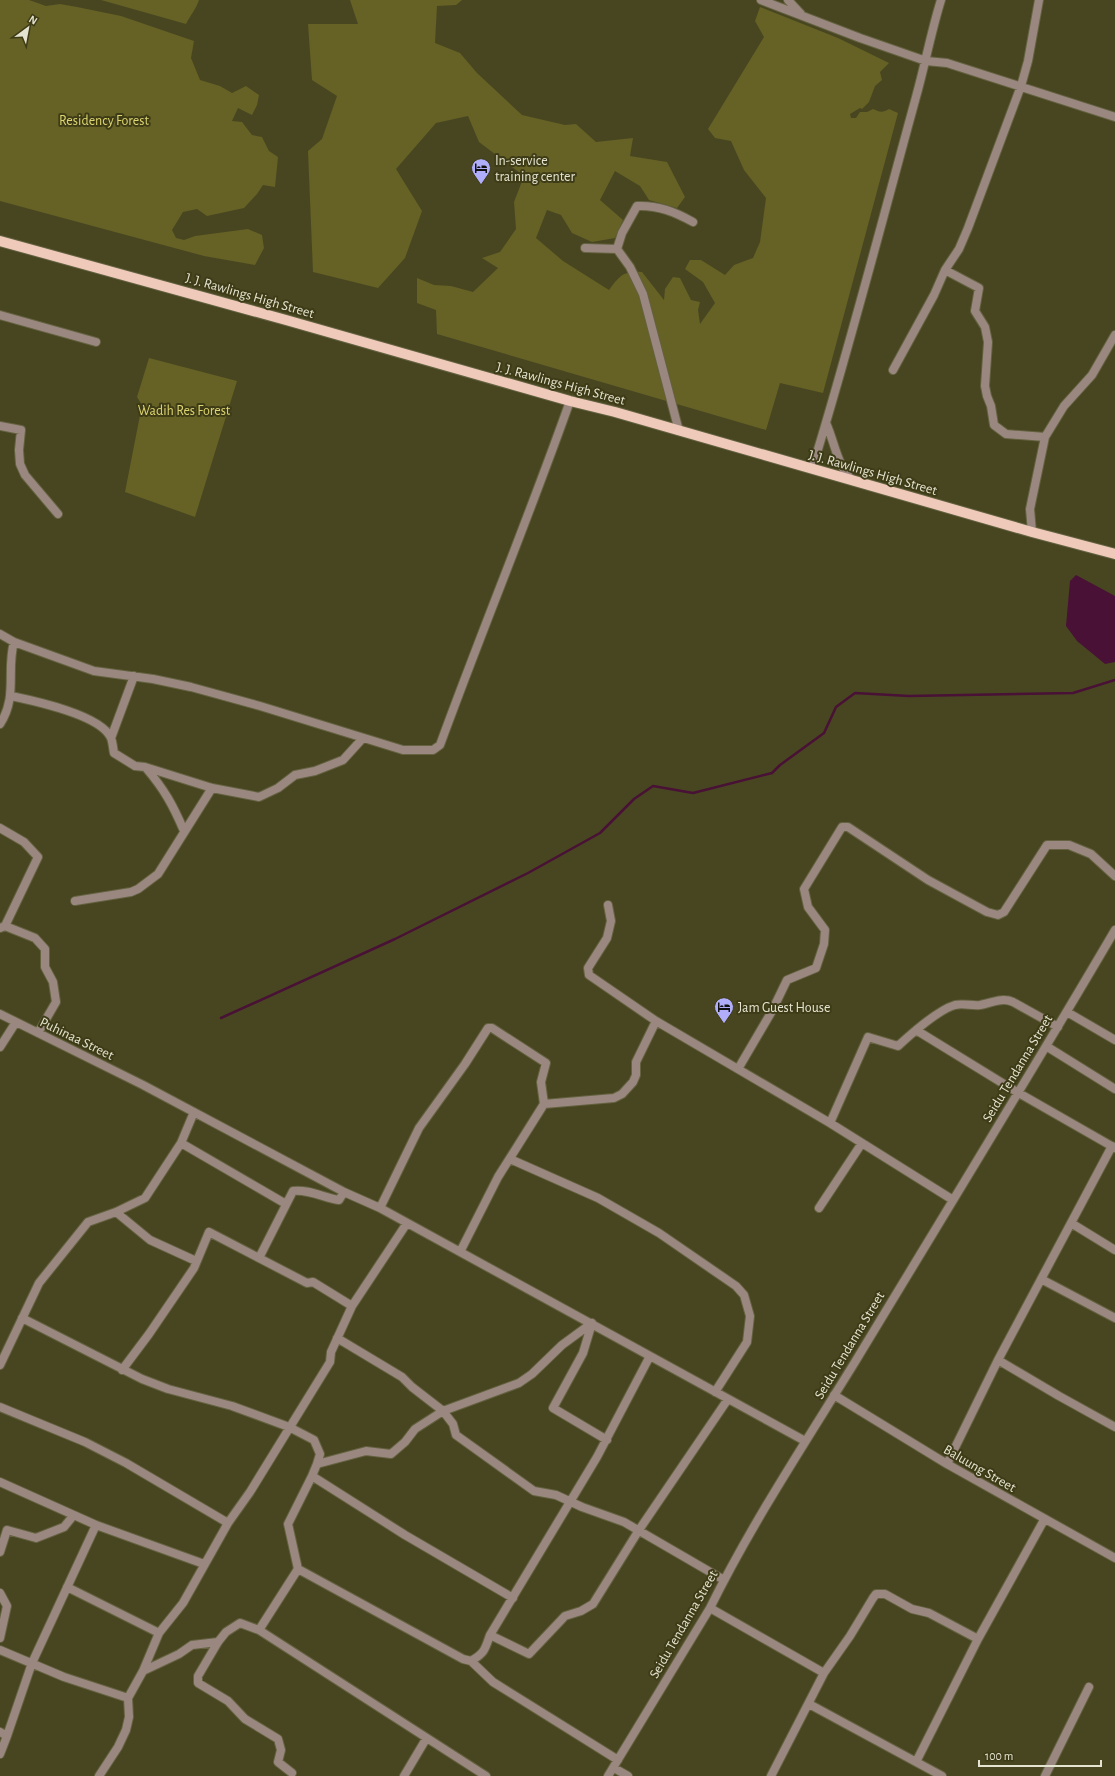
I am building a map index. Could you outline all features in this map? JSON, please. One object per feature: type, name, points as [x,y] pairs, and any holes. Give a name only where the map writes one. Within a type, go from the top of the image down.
[{"type":"main road","name":"J. J. Rawlings High Street","points":[[0,241],[279,318],[1032,532],[1115,554]]},
{"type":"street","points":[[761,0],[801,14],[860,38],[926,61],[947,63],[1115,117]]},
{"type":"street","points":[[788,0],[801,14]]},
{"type":"street","points":[[812,469],[926,61],[941,0]]},
{"type":"street","points":[[893,370],[934,295],[945,270],[959,249],[968,228],[1021,86],[1028,61],[1039,0]]},
{"type":"street","points":[[617,249],[622,233],[637,206],[650,206],[663,209],[678,214],[693,222]]},
{"type":"street","points":[[586,248],[617,249]]},
{"type":"street","points":[[617,249],[630,267],[643,294],[679,431]]},
{"type":"street","points":[[945,270],[979,288],[975,311],[985,327],[988,342],[985,386],[991,406],[994,425],[1006,434],[1045,437]]},
{"type":"street","points":[[0,315],[96,342]]},
{"type":"street","points":[[1032,532],[1030,509],[1045,437],[1064,406],[1092,375],[1115,335]]},
{"type":"street","points":[[0,634],[14,642],[94,671],[134,676],[191,687],[403,750],[433,750],[440,745],[490,611],[531,511],[570,401]]},
{"type":"street","points":[[826,423],[833,438],[839,460],[848,476],[853,481]]},
{"type":"street","points":[[0,426],[21,430],[19,450],[20,464],[25,475],[58,514]]},
{"type":"street","points":[[0,724],[5,716],[11,696],[10,654],[14,642]]},
{"type":"street","points":[[111,738],[134,676]]},
{"type":"street","points":[[11,696],[30,700],[82,716],[98,723],[111,738],[114,753],[135,766],[145,767],[212,788],[259,797],[278,788],[295,774],[315,771],[343,760],[363,738]]},
{"type":"street","points":[[145,767],[163,788],[176,811],[184,831]]},
{"type":"street","points":[[75,901],[131,892],[138,889],[158,874],[212,788]]},
{"type":"street","points":[[738,1069],[772,1011],[787,980],[816,968],[824,944],[825,930],[808,907],[804,888],[842,827],[848,828],[928,880],[988,912],[998,915],[1004,912],[1047,845],[1069,845],[1091,854],[1115,876]]},
{"type":"street","points":[[0,828],[24,842],[38,857],[3,927],[35,938],[45,949],[46,967],[53,982],[56,1002],[38,1033]]},
{"type":"street","points":[[608,905],[611,921],[607,938],[588,968],[589,975],[656,1021],[830,1123],[953,1200]]},
{"type":"street","name":"Seidu Tendanna Street","points":[[608,1776],[710,1608],[724,1580],[806,1441],[1017,1092],[1058,1027],[1115,930]]},
{"type":"street","points":[[830,1123],[868,1037],[898,1046],[916,1030],[948,1008],[956,1005],[979,1005],[1002,1000],[1013,1002],[1058,1027]]},
{"type":"street","points":[[1067,1012],[1115,1040]]},
{"type":"street","name":"Puhinaa Street","points":[[0,1014],[144,1085],[344,1192],[380,1208],[806,1441]]},
{"type":"street","points":[[544,1104],[614,1098],[622,1094],[636,1075],[636,1062],[656,1021]]},
{"type":"street","points":[[0,1047],[16,1022]]},
{"type":"street","points":[[380,1208],[419,1128],[461,1070],[488,1028],[492,1028],[546,1063],[541,1082],[544,1104],[498,1177],[460,1252]]},
{"type":"street","points":[[916,1030],[1017,1092],[1114,1147],[1071,1223],[998,1360],[947,1464]]},
{"type":"street","points":[[1046,1046],[1115,1089]]},
{"type":"street","points":[[0,1365],[38,1283],[88,1222],[116,1212],[145,1198],[182,1143],[194,1112]]},
{"type":"street","points":[[182,1143],[286,1204]]},
{"type":"street","points":[[819,1208],[862,1143]]},
{"type":"street","points":[[510,1159],[598,1198],[659,1233],[736,1286],[744,1295],[750,1316],[747,1342],[715,1392]]},
{"type":"street","points":[[259,1258],[294,1191],[302,1190],[339,1200],[344,1192]]},
{"type":"street","points":[[116,1212],[150,1240],[196,1262]]},
{"type":"street","points":[[99,1776],[118,1747],[126,1730],[129,1717],[128,1698],[143,1671],[159,1633],[183,1603],[228,1523],[250,1492],[330,1362],[330,1352],[352,1306],[407,1223]]},
{"type":"street","points":[[1071,1223],[1115,1250]]},
{"type":"street","points":[[122,1370],[194,1268],[209,1232],[307,1283],[313,1282],[352,1306]]},
{"type":"street","points":[[1041,1279],[1115,1318]]},
{"type":"street","points":[[22,1318],[122,1370],[168,1388],[232,1406],[289,1427],[314,1440],[320,1454],[317,1464],[288,1524],[298,1569],[259,1630]]},
{"type":"street","points":[[317,1464],[366,1451],[390,1454],[405,1442],[415,1429],[443,1411],[519,1383],[532,1374],[562,1345],[592,1323]]},
{"type":"street","points":[[592,1323],[584,1353],[553,1408],[607,1440]]},
{"type":"street","points":[[337,1338],[402,1377],[412,1387],[443,1411],[453,1424],[456,1435],[534,1491],[556,1496],[624,1522],[724,1580]]},
{"type":"street","points":[[470,1661],[485,1651],[490,1635],[607,1440],[650,1356]]},
{"type":"street","points":[[998,1360],[1115,1427]]},
{"type":"street","name":"Baluung Street","points":[[834,1396],[1044,1520],[1115,1558]]},
{"type":"street","points":[[490,1635],[529,1654],[565,1616],[593,1604],[639,1530],[728,1399]]},
{"type":"street","points":[[0,1407],[85,1442],[126,1463],[228,1523]]},
{"type":"street","points":[[312,1476],[405,1535],[513,1598]]},
{"type":"street","points":[[0,1482],[73,1516],[204,1564]]},
{"type":"street","points":[[0,1552],[3,1528],[36,1538],[64,1527],[73,1516]]},
{"type":"street","points":[[916,1762],[978,1638],[1044,1520]]},
{"type":"street","points":[[0,1754],[4,1734],[32,1663],[96,1525]]},
{"type":"street","points":[[298,1569],[463,1660],[470,1661],[493,1682],[618,1760]]},
{"type":"street","points":[[66,1587],[159,1633]]},
{"type":"street","points":[[0,1593],[7,1606],[0,1638]]},
{"type":"street","points":[[771,1776],[824,1673],[850,1636],[876,1594],[885,1594],[912,1609],[929,1613],[978,1638]]},
{"type":"street","points":[[710,1608],[824,1673]]},
{"type":"street","points":[[292,1773],[278,1762],[282,1750],[278,1739],[245,1719],[228,1701],[198,1683],[198,1676],[218,1642],[226,1632],[240,1622],[259,1630],[426,1739],[486,1776]]},
{"type":"street","points":[[143,1671],[179,1654],[192,1645],[218,1642]]},
{"type":"street","points":[[0,1650],[64,1677],[128,1698]]},
{"type":"street","points":[[1045,1776],[1089,1686]]},
{"type":"street","points":[[809,1704],[942,1776]]},
{"type":"street","points":[[404,1776],[426,1739]]},
{"type":"street","points":[[614,1768],[628,1776]]},
{"type":"green space","name":"Residency Forest","points":[[0,0],[29,0],[46,6],[60,4],[121,16],[194,41],[191,58],[200,80],[220,86],[232,93],[246,86],[259,95],[257,105],[252,115],[238,108],[232,121],[242,122],[252,135],[262,137],[269,151],[278,157],[275,187],[263,185],[244,208],[207,216],[197,209],[183,212],[172,230],[176,238],[184,240],[195,236],[248,229],[262,235],[264,248],[255,265],[204,256],[0,201]]},
{"type":"green space","points":[[101,0],[199,0],[186,24]]},
{"type":"green space","points":[[350,0],[462,0],[456,5],[437,6],[435,43],[460,53],[477,73],[522,115],[565,125],[576,124],[596,142],[633,138],[630,156],[667,162],[685,197],[677,208],[649,200],[640,186],[615,171],[600,200],[623,220],[615,238],[592,242],[572,233],[561,215],[547,210],[536,238],[563,261],[609,290],[622,275],[631,272],[642,272],[664,300],[665,289],[673,277],[680,278],[691,300],[700,302],[698,310],[700,324],[715,303],[703,282],[685,269],[690,260],[701,260],[725,275],[734,265],[753,258],[760,242],[766,198],[744,170],[731,141],[715,138],[708,129],[764,37],[755,21],[760,7],[838,38],[889,63],[880,72],[882,80],[875,86],[869,102],[862,109],[860,108],[850,114],[851,118],[856,118],[860,112],[867,112],[873,109],[881,112],[889,109],[898,113],[823,393],[780,383],[766,430],[437,334],[436,310],[417,303],[417,278],[434,285],[451,286],[473,292],[498,268],[482,258],[500,252],[516,229],[514,202],[524,176],[479,142],[468,116],[436,123],[396,169],[422,211],[405,258],[378,288],[313,272],[308,151],[322,139],[337,96],[312,80],[308,24],[358,24]]},
{"type":"green space","name":"Wadih Res Forest","points":[[149,358],[237,381],[195,517],[125,492],[142,405],[137,397]]},
{"type":"shaded area","points":[[1076,575],[1115,596],[1115,662],[1105,664],[1077,641],[1066,626],[1070,581]]},
{"type":"waterway","points":[[221,1018],[395,939],[528,873],[600,833],[634,799],[653,786],[693,793],[772,773],[780,765],[824,733],[836,707],[855,693],[909,696],[1073,693],[1115,680]]},
{"type":"place","name":"In-service training center","points":[[481,185]]},
{"type":"place","name":"Jam Guest House","points":[[724,1024]]}]
